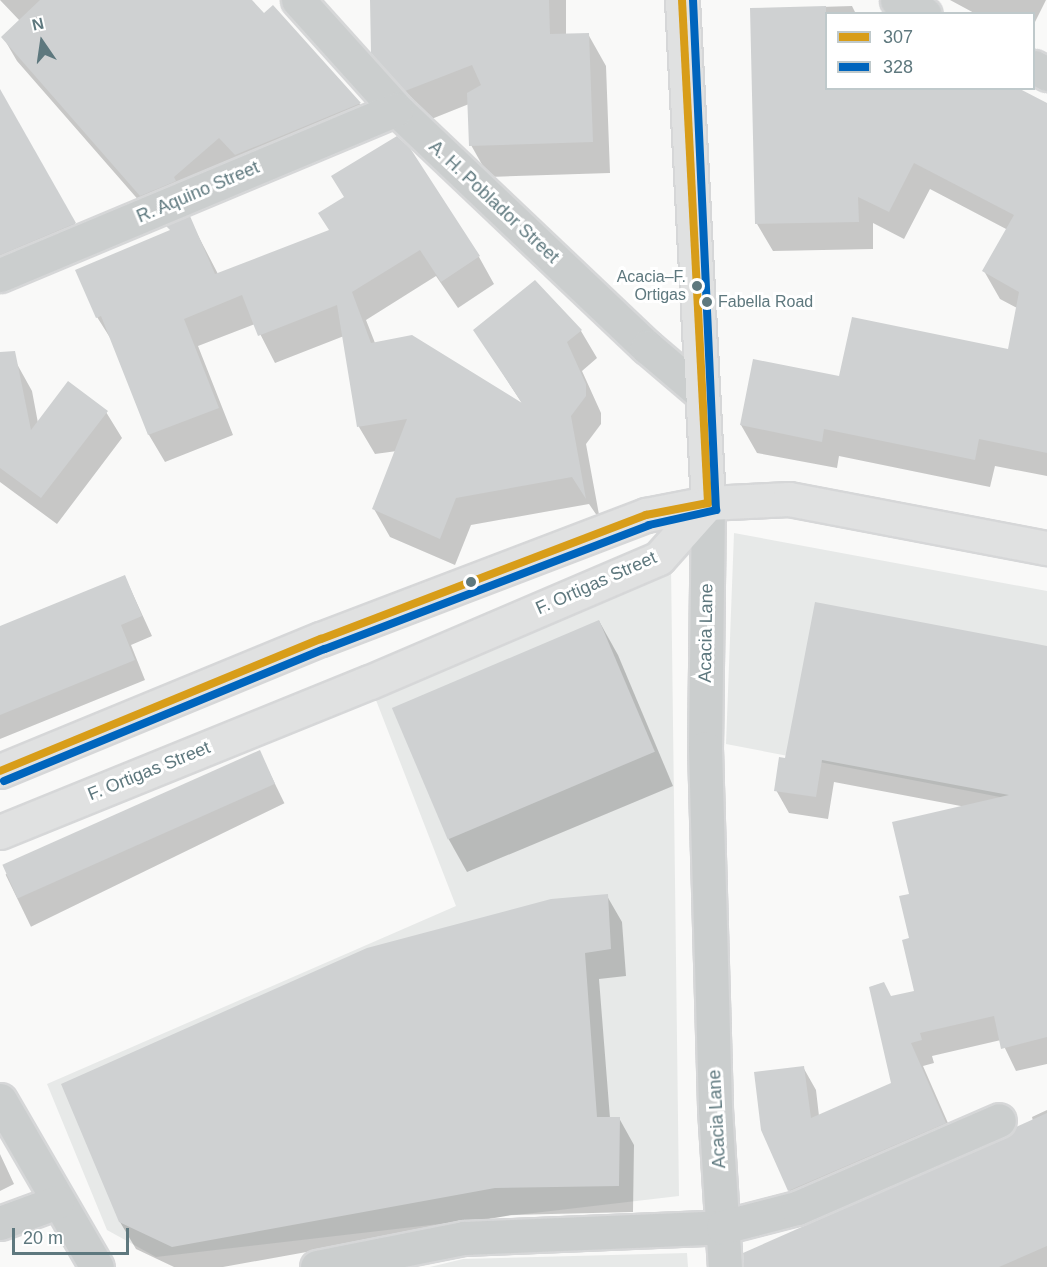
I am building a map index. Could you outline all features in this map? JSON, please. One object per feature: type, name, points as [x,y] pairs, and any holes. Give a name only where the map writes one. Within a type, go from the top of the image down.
[{"type":"street","name":"A. H. Poblador Street","points":[[298,0],[396,109],[647,347],[701,393]]},
{"type":"street","name":"Acacia Lane","points":[[682,0],[708,503],[705,748],[715,1109],[725,1267]]},
{"type":"street","points":[[897,0],[921,12]]},
{"type":"street","name":"R. Aquino Street","points":[[0,274],[396,109]]},
{"type":"street","points":[[0,771],[321,639],[646,515],[708,503],[789,499],[1047,548]]},
{"type":"street","name":"F. Ortigas Street","points":[[0,832],[370,682],[659,558],[708,503]]},
{"type":"street","points":[[646,515],[659,558]]},
{"type":"street","points":[[0,1100],[57,1202],[97,1267]]},
{"type":"street","points":[[317,1267],[464,1238],[723,1227],[797,1208],[999,1120]]},
{"type":"street","points":[[0,1223],[57,1202]]},
{"type":"shaded area","points":[[734,533],[1047,591],[1047,806],[726,744]]},
{"type":"shaded area","points":[[671,565],[679,1196],[156,1257],[107,1230],[47,1084],[456,906],[374,695]]},
{"type":"shaded area","points":[[687,1253],[688,1267],[430,1267],[463,1259]]},
{"type":"building","points":[[40,0],[252,0],[264,13],[273,5],[361,103],[235,155],[219,138],[174,177],[176,181],[140,196],[1,37]]},
{"type":"building","points":[[370,0],[549,0],[550,34],[589,33],[593,142],[469,146],[467,93],[481,85],[472,65],[405,91],[371,53]]},
{"type":"building","points":[[826,6],[825,90],[1022,90],[1047,103],[1047,453],[979,439],[975,460],[824,429],[822,442],[740,425],[753,359],[839,376],[852,317],[1008,349],[1019,292],[982,271],[1014,215],[914,163],[889,212],[858,197],[859,222],[755,224],[750,8]]},
{"type":"building","points":[[0,89],[76,223],[0,255]]},
{"type":"building","points":[[397,136],[410,148],[480,256],[441,282],[420,250],[352,292],[371,343],[412,335],[522,403],[473,330],[535,280],[582,330],[567,342],[586,384],[586,396],[571,416],[586,499],[572,477],[456,498],[440,539],[372,509],[407,419],[357,427],[337,305],[258,336],[242,295],[184,319],[219,408],[148,435],[101,316],[96,318],[75,270],[170,230],[166,226],[190,216],[215,274],[329,230],[318,213],[344,197],[331,176]]},
{"type":"building","points":[[15,351],[31,430],[68,381],[108,411],[41,498],[0,468],[0,352]]},
{"type":"building","points":[[125,575],[142,616],[121,625],[135,660],[0,715],[0,626]]},
{"type":"building","points":[[815,602],[1047,646],[1047,1037],[1001,1049],[994,1016],[920,1033],[922,1040],[911,1043],[946,1123],[788,1191],[761,1130],[754,1072],[804,1066],[811,1118],[891,1083],[869,987],[884,982],[891,996],[914,991],[902,940],[909,938],[899,896],[909,894],[892,822],[1009,795],[822,760],[816,797],[774,791],[779,757],[785,758]]},
{"type":"building","points":[[599,620],[655,752],[448,840],[392,708]]},
{"type":"building","points":[[260,750],[275,784],[17,899],[2,865]]},
{"type":"building","points":[[608,894],[611,949],[585,953],[597,1117],[620,1117],[619,1186],[495,1188],[172,1247],[119,1222],[61,1084],[367,948],[551,899]]},
{"type":"building","points":[[1047,1113],[1047,1246],[999,1267],[744,1267],[743,1253],[1006,1137],[1016,1127]]},
{"type":"transit line","name":"307","points":[[682,0],[708,503]]},
{"type":"transit line","name":"328","points":[[4,781],[325,649],[649,525],[716,510],[693,0]]},
{"type":"transit line","name":"307","points":[[0,771],[321,639],[646,515],[708,503]]},
{"type":"place","name":"Acacia–F. Ortigas","points":[[697,286]]},
{"type":"place","name":"Fabella Road","points":[[707,302]]}]
